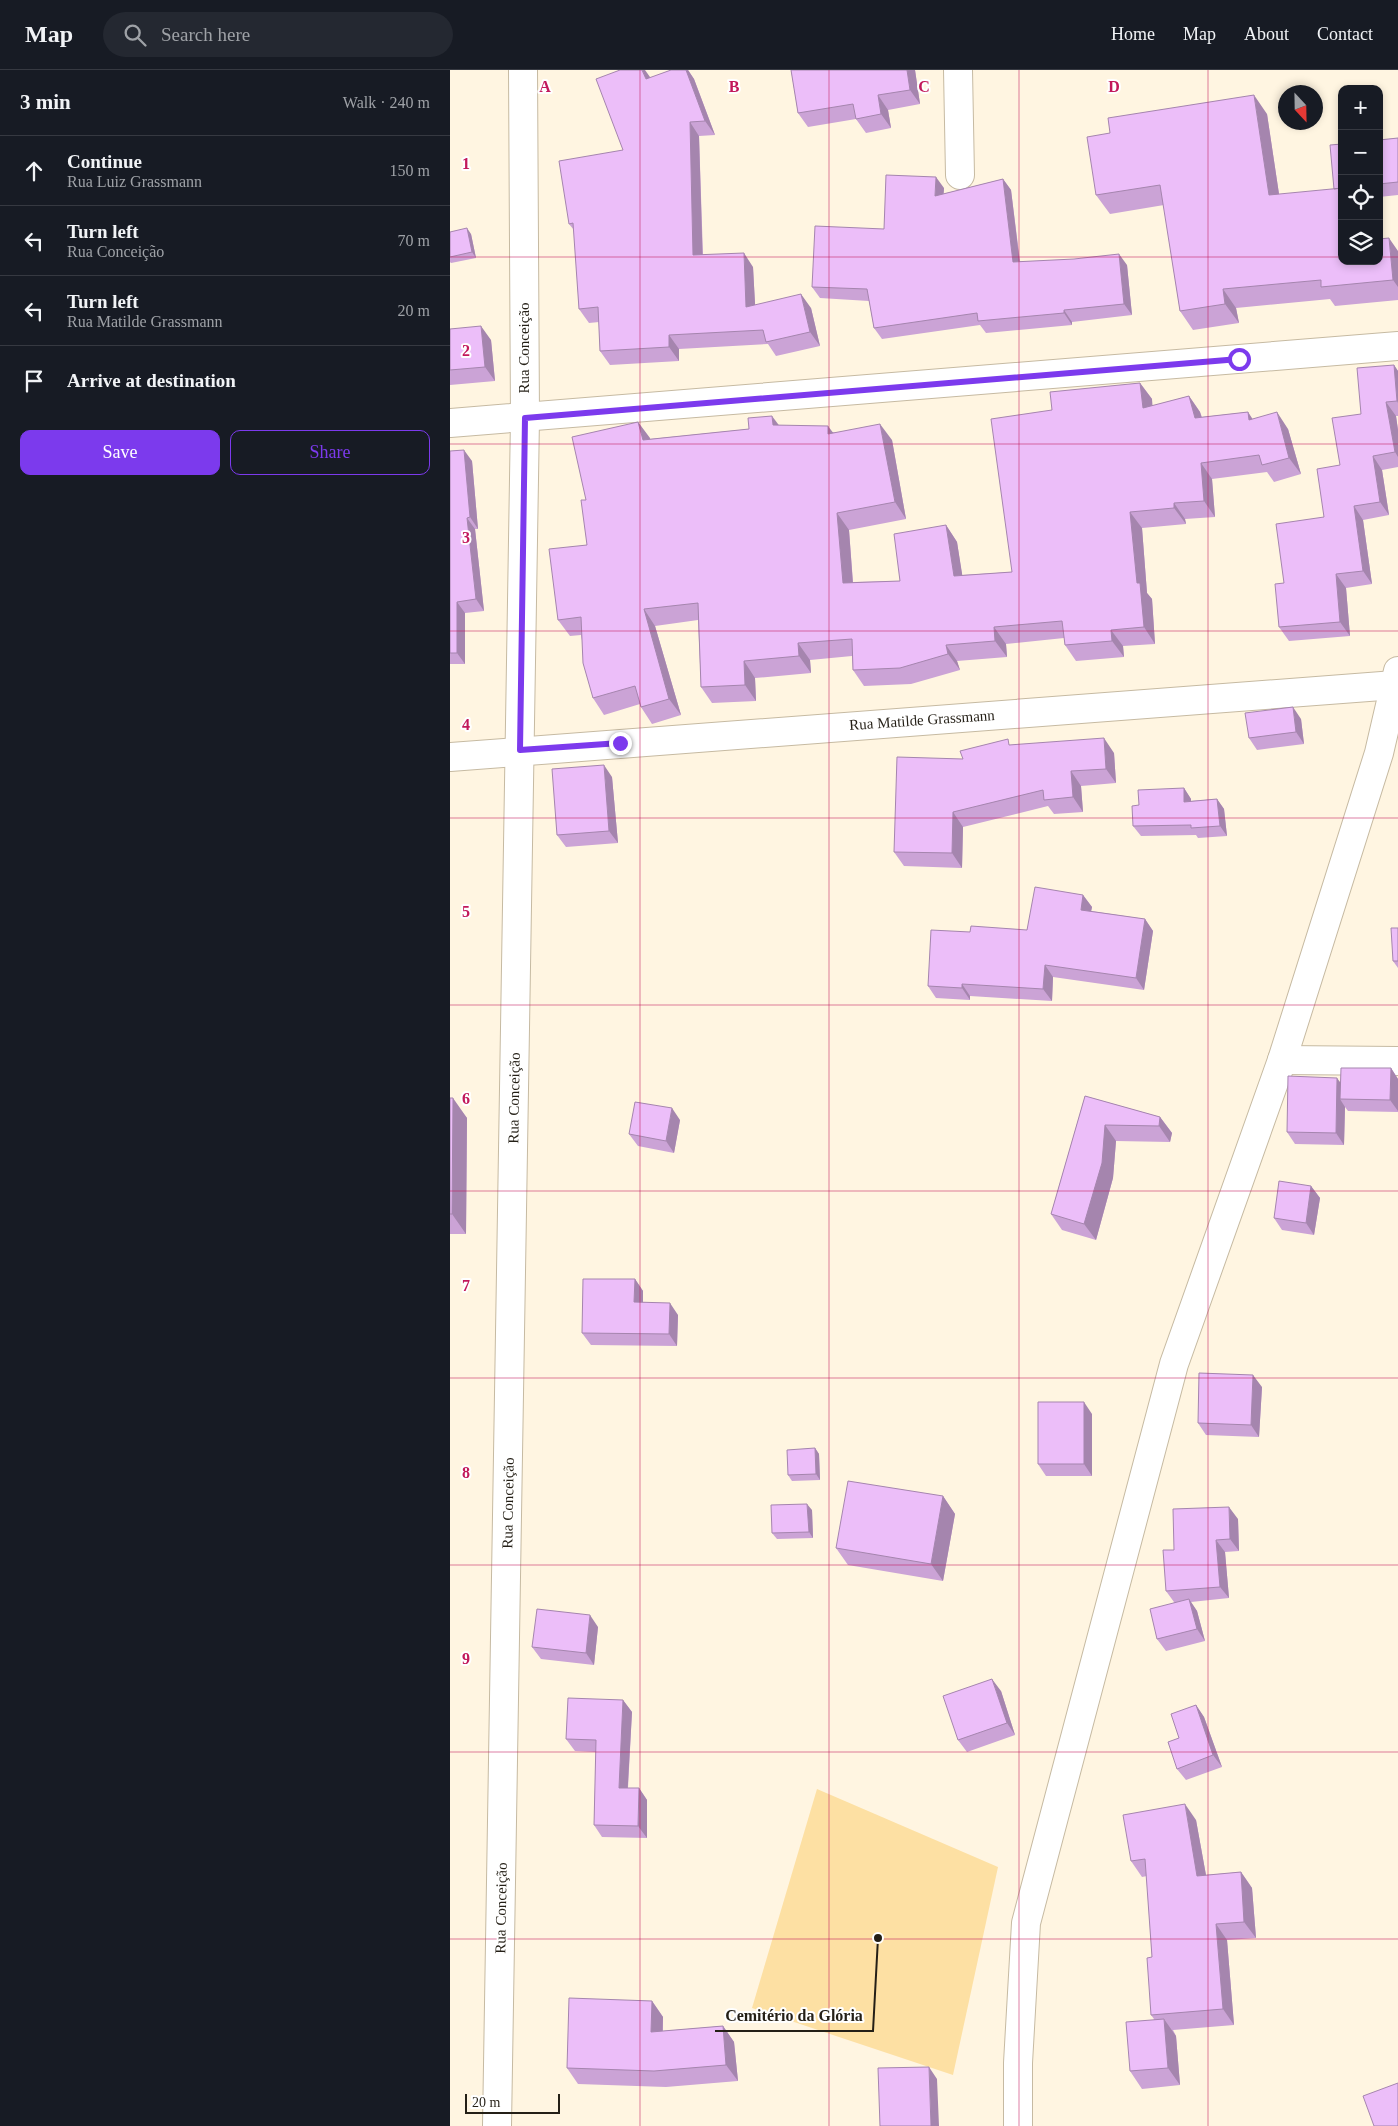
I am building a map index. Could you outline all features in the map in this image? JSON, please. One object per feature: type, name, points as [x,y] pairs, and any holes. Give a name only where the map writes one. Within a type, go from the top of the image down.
[{"type":"street","name":"Rua Conceição","points":[[497,2126],[525,418],[524,70]]},
{"type":"street","points":[[958,70],[960,175]]},
{"type":"street","points":[[450,423],[1398,346]]},
{"type":"street","points":[[1018,2126],[1018,2064],[1026,1923],[1174,1364],[1282,1060],[1379,753],[1396,678]]},
{"type":"street","name":"Rua Matilde Grassmann","points":[[450,757],[1396,678]]},
{"type":"street","points":[[1282,1060],[1398,1061]]},
{"type":"shaded area","points":[[817,1789],[998,1867],[953,2075],[752,2008]]},
{"type":"building","points":[[620,70],[642,70],[646,79],[671,70],[686,70],[705,121],[690,122],[693,255],[744,253],[746,307],[801,294],[810,332],[766,342],[763,330],[669,335],[669,347],[600,351],[598,307],[579,309],[573,223],[569,224],[559,161],[623,150],[596,79]]},
{"type":"building","points":[[791,70],[907,70],[910,90],[878,95],[881,114],[856,119],[853,104],[798,113]]},
{"type":"building","points":[[1254,95],[1269,195],[1338,188],[1338,265],[1383,265],[1383,239],[1389,238],[1393,280],[1321,287],[1321,280],[1223,289],[1225,304],[1180,311],[1160,185],[1096,195],[1087,137],[1110,133],[1108,118]]},
{"type":"building","points":[[1398,138],[1398,182],[1383,184],[1383,140]]},
{"type":"building","points":[[1338,144],[1338,188],[1334,189],[1330,145]]},
{"type":"building","points":[[886,175],[936,177],[935,196],[1003,179],[1013,262],[1074,259],[1119,254],[1124,304],[1064,310],[1064,313],[978,321],[977,313],[874,328],[867,289],[812,287],[815,226],[884,229]]},
{"type":"building","points":[[467,228],[472,252],[450,257],[450,232]]},
{"type":"building","points":[[481,326],[485,367],[450,370],[450,329]]},
{"type":"building","points":[[1394,365],[1397,401],[1386,402],[1395,452],[1373,456],[1380,502],[1354,506],[1363,571],[1336,574],[1340,622],[1279,627],[1275,584],[1284,583],[1276,524],[1324,517],[1317,469],[1340,465],[1332,418],[1361,414],[1357,368]]},
{"type":"building","points":[[1140,383],[1143,408],[1189,396],[1195,418],[1248,412],[1249,420],[1277,412],[1289,458],[1262,465],[1259,455],[1201,463],[1204,501],[1174,503],[1174,508],[1130,512],[1137,583],[1140,583],[1144,627],[1111,630],[1112,641],[1065,645],[1062,621],[994,627],[995,641],[946,645],[948,654],[900,668],[853,670],[852,639],[798,643],[799,656],[744,661],[745,685],[701,687],[698,603],[644,609],[669,699],[641,707],[635,686],[593,698],[583,663],[581,617],[558,620],[549,549],[587,545],[581,500],[586,500],[572,437],[638,422],[643,440],[749,429],[748,418],[772,416],[773,425],[828,426],[828,434],[880,424],[895,502],[837,513],[843,583],[900,581],[894,534],[946,525],[954,576],[1012,572],[991,419],[1052,410],[1050,392]]},
{"type":"building","points":[[464,450],[470,517],[467,518],[476,599],[457,602],[457,653],[450,653],[450,451]]},
{"type":"building","points":[[1293,707],[1296,732],[1249,738],[1245,713]]},
{"type":"building","points":[[1104,738],[1106,769],[1071,771],[1073,797],[1044,800],[1043,790],[953,812],[952,853],[894,852],[897,757],[963,759],[960,751],[1008,739],[1009,745]]},
{"type":"building","points":[[604,765],[609,831],[557,835],[552,769]]},
{"type":"building","points":[[1184,788],[1184,802],[1217,799],[1220,826],[1191,828],[1191,825],[1133,826],[1132,806],[1139,805],[1138,790]]},
{"type":"building","points":[[1035,887],[1083,895],[1081,910],[1145,919],[1136,978],[1045,965],[1043,989],[962,984],[962,988],[928,986],[931,930],[970,932],[971,926],[1027,930]]},
{"type":"building","points":[[1391,928],[1398,928],[1398,961],[1393,961]]},
{"type":"building","points":[[1341,1068],[1391,1068],[1390,1100],[1340,1099]]},
{"type":"building","points":[[1288,1076],[1337,1078],[1336,1133],[1287,1132]]},
{"type":"building","points":[[1085,1096],[1160,1117],[1159,1126],[1105,1125],[1102,1163],[1084,1224],[1051,1214]]},
{"type":"building","points":[[450,1098],[453,1098],[452,1214],[450,1214]]},
{"type":"building","points":[[635,1102],[672,1108],[666,1141],[629,1134]]},
{"type":"building","points":[[1279,1181],[1311,1186],[1306,1223],[1274,1218]]},
{"type":"building","points":[[583,1279],[635,1279],[634,1302],[670,1303],[669,1334],[582,1333]]},
{"type":"building","points":[[1199,1373],[1253,1375],[1251,1425],[1198,1423]]},
{"type":"building","points":[[1038,1402],[1084,1402],[1084,1464],[1038,1464]]},
{"type":"building","points":[[815,1448],[816,1474],[788,1475],[787,1450]]},
{"type":"building","points":[[848,1481],[943,1496],[931,1564],[836,1548]]},
{"type":"building","points":[[807,1504],[809,1532],[772,1533],[771,1505]]},
{"type":"building","points":[[1229,1507],[1230,1539],[1216,1540],[1220,1587],[1166,1591],[1163,1550],[1174,1550],[1173,1509]]},
{"type":"building","points":[[1189,1599],[1197,1629],[1157,1639],[1150,1609]]},
{"type":"building","points":[[537,1609],[590,1615],[586,1653],[532,1647]]},
{"type":"building","points":[[992,1679],[1007,1723],[958,1740],[943,1696]]},
{"type":"building","points":[[568,1698],[623,1700],[619,1788],[639,1788],[638,1826],[594,1825],[596,1740],[566,1739]]},
{"type":"building","points":[[1196,1705],[1213,1755],[1177,1769],[1168,1742],[1179,1738],[1171,1714]]},
{"type":"building","points":[[1185,1804],[1197,1876],[1241,1872],[1244,1922],[1216,1924],[1223,2009],[1151,2015],[1147,1958],[1152,1957],[1145,1859],[1131,1861],[1123,1815]]},
{"type":"building","points":[[569,1998],[652,2001],[651,2032],[723,2026],[726,2065],[654,2071],[567,2068]]},
{"type":"building","points":[[1164,2019],[1168,2068],[1130,2071],[1126,2022]]},
{"type":"building","points":[[929,2067],[931,2126],[880,2126],[878,2068]]},
{"type":"building","points":[[1398,2083],[1398,2126],[1374,2126],[1363,2096]]},
{"type":"place","name":"Cemitério da Glória","points":[[878,1938]]},
{"type":"route","points":[[620,743],[520,750],[525,418],[1239,359]]}]
